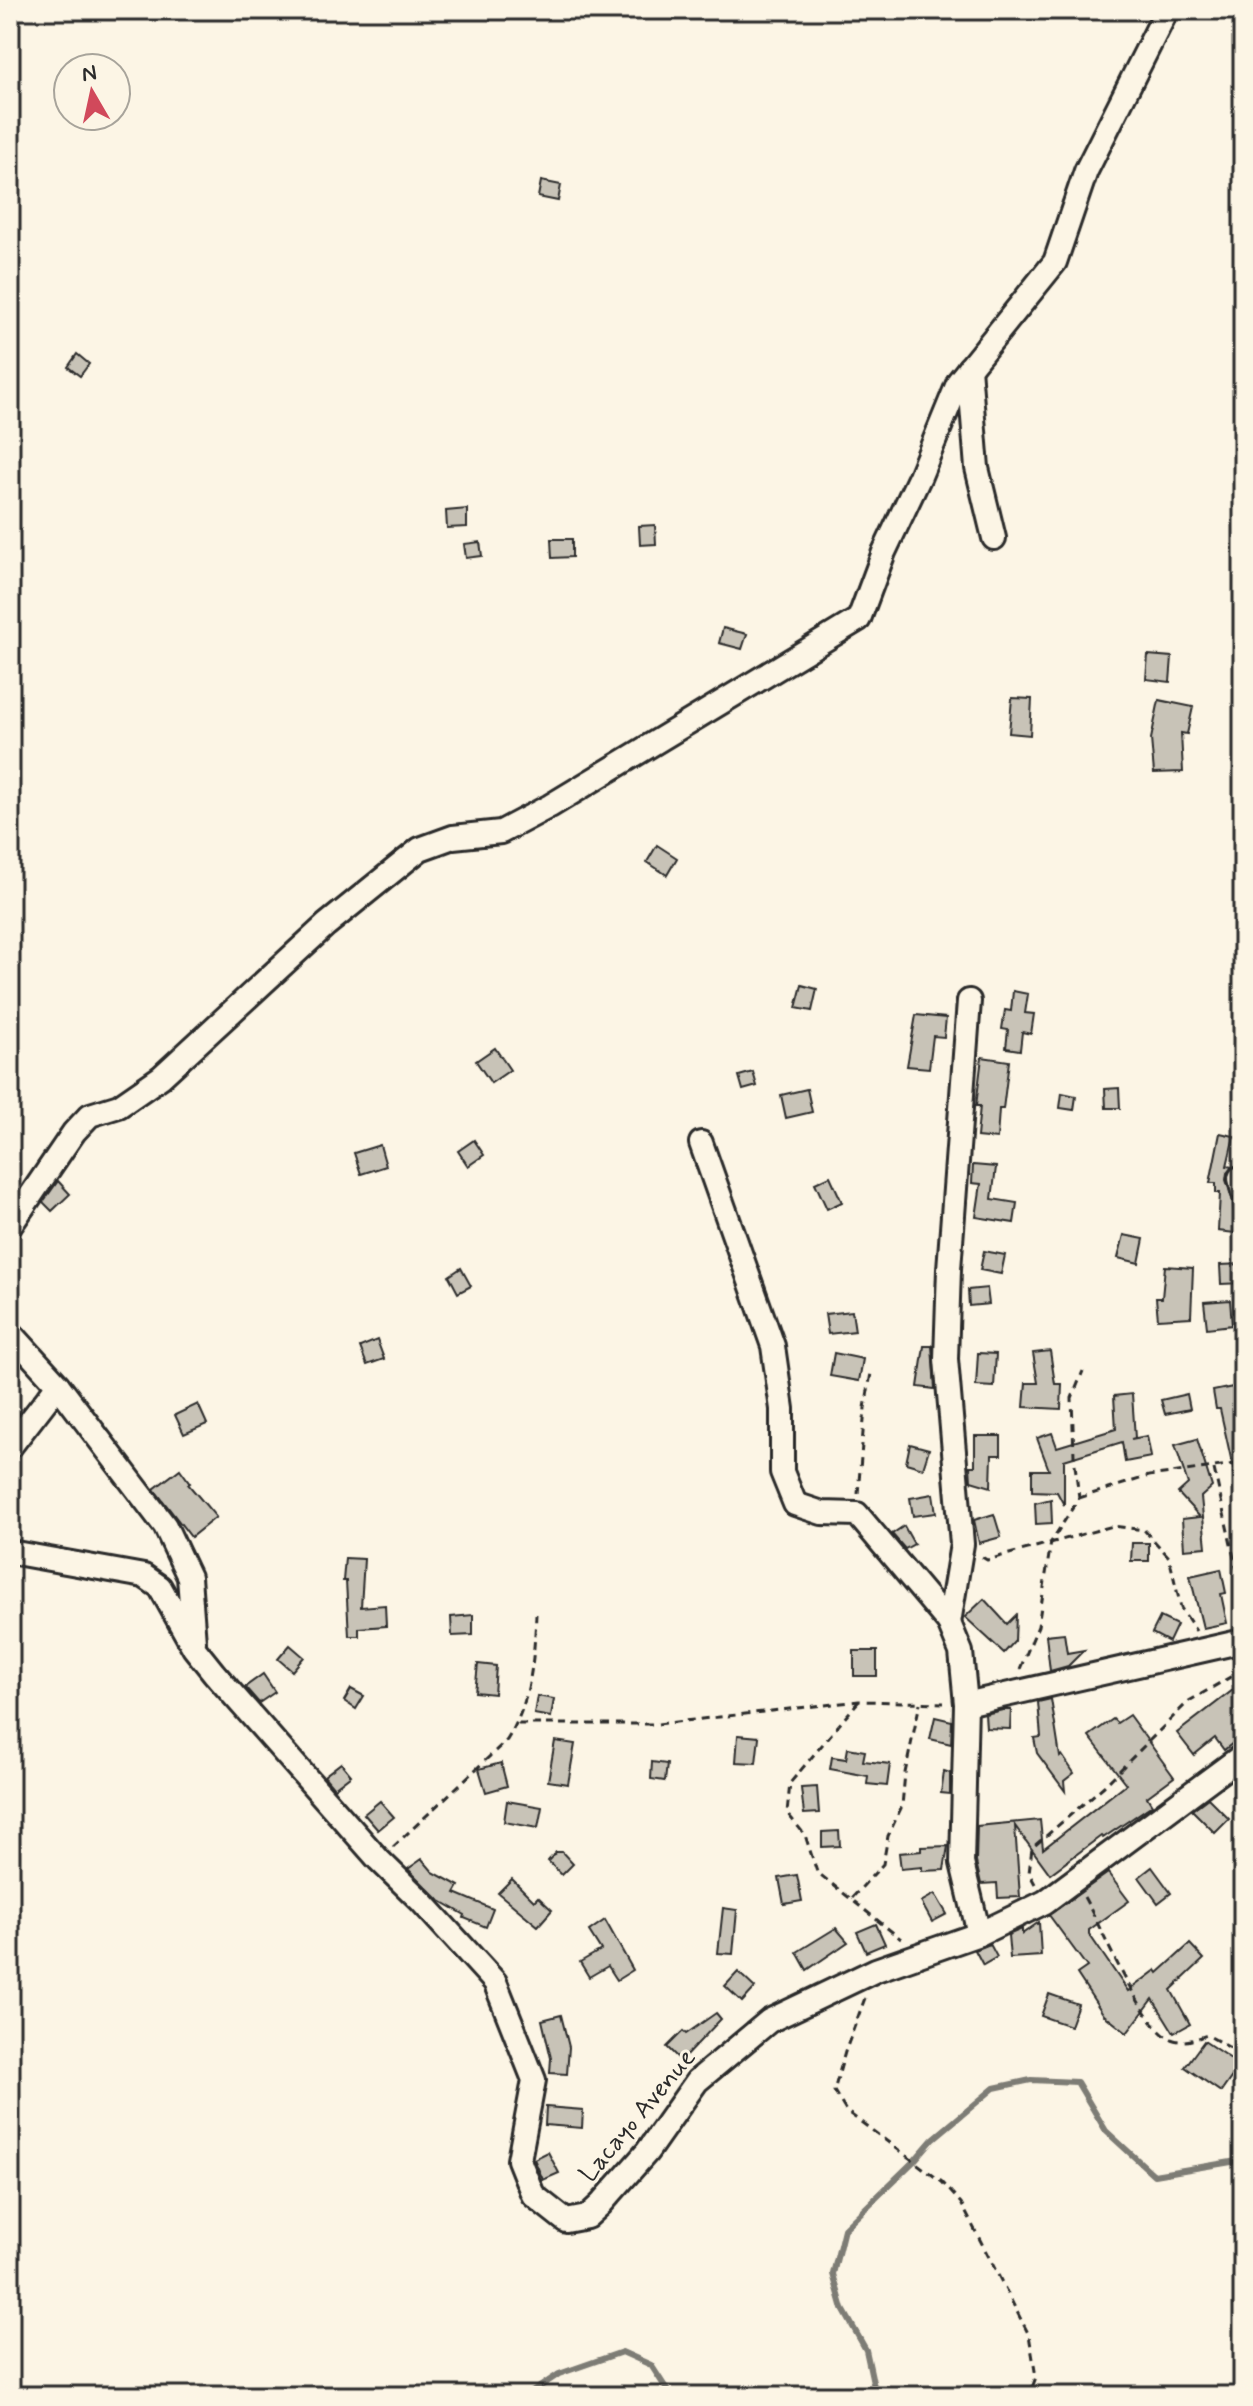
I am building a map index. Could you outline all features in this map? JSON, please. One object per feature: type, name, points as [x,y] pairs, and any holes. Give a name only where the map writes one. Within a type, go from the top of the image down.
[{"type":"street","points":[[10,1226],[74,1132],[90,1115],[119,1106],[161,1077],[326,925],[420,849],[453,837],[501,832],[550,806],[859,619],[884,552],[920,476],[959,381],[1055,262],[1086,171],[1167,10]]},
{"type":"street","points":[[969,368],[977,468],[994,538]]},
{"type":"street","points":[[949,1623],[962,1544],[946,1359],[949,1269],[969,1001]]},
{"type":"street","points":[[701,1143],[773,1346],[782,1409],[782,1472],[795,1504],[822,1513],[857,1514],[949,1623],[961,1652],[966,1704],[962,1863],[979,1934]]},
{"type":"street","points":[[10,1332],[58,1385],[165,1526],[189,1577],[194,1648]]},
{"type":"street","points":[[10,1447],[58,1385]]},
{"type":"street","name":"Lacayo Avenue","points":[[10,1552],[144,1576],[160,1587],[194,1648],[214,1673],[379,1860],[495,1982],[534,2080],[519,2160],[533,2195],[566,2221],[587,2217],[647,2152],[697,2081],[769,2021],[876,1970],[979,1934],[1045,1902],[1243,1755]]},
{"type":"street","points":[[966,1704],[1243,1641]]},
{"type":"path","points":[[1016,1693],[1021,1663],[1038,1626],[1051,1542],[1079,1498],[1072,1398],[1083,1371]]},
{"type":"path","points":[[857,1514],[859,1459],[871,1373]]},
{"type":"path","points":[[1079,1498],[1149,1476],[1243,1463]]},
{"type":"path","points":[[1213,1468],[1243,1598]]},
{"type":"path","points":[[962,1544],[987,1560],[1113,1526],[1144,1530],[1169,1557],[1181,1608],[1206,1648]]},
{"type":"path","points":[[379,1860],[507,1740],[518,1724],[529,1695],[536,1614]]},
{"type":"path","points":[[1045,1902],[1029,1873],[1032,1848],[1104,1786],[1189,1701],[1239,1672],[1243,1656]]},
{"type":"path","points":[[518,1724],[658,1724],[859,1701],[966,1704]]},
{"type":"path","points":[[859,1701],[790,1783],[787,1813],[805,1835],[817,1872],[918,1955]]},
{"type":"path","points":[[852,1898],[883,1864],[888,1836],[902,1806],[905,1773],[920,1703]]},
{"type":"path","points":[[1075,1880],[1145,2012],[1169,2039],[1185,2042],[1207,2035],[1243,2055]]},
{"type":"path","points":[[876,1970],[834,2091],[846,2111],[942,2182],[961,2203],[1029,2335],[1036,2377],[1029,2396]]},
{"type":"building","points":[[541,181],[561,185],[558,201],[538,197]]},
{"type":"building","points":[[77,354],[89,364],[80,376],[68,367]]},
{"type":"building","points":[[467,509],[467,527],[447,528],[446,511]]},
{"type":"building","points":[[655,525],[656,544],[640,545],[639,526]]},
{"type":"building","points":[[551,539],[572,539],[572,557],[552,558]]},
{"type":"building","points":[[480,542],[482,556],[466,558],[464,544]]},
{"type":"building","points":[[723,628],[747,634],[742,649],[719,643]]},
{"type":"building","points":[[1148,655],[1172,657],[1170,682],[1146,679]]},
{"type":"building","points":[[1012,698],[1032,699],[1030,735],[1009,733]]},
{"type":"building","points":[[1159,700],[1193,707],[1187,734],[1181,733],[1183,772],[1154,773],[1151,739]]},
{"type":"building","points":[[657,845],[677,858],[667,875],[647,862]]},
{"type":"building","points":[[802,985],[817,989],[812,1011],[796,1008]]},
{"type":"building","points":[[1013,991],[1028,994],[1025,1013],[1034,1014],[1031,1034],[1022,1032],[1020,1050],[1006,1048],[1008,1030],[1002,1029],[1005,1010],[1011,1011]]},
{"type":"building","points":[[916,1015],[946,1018],[944,1037],[933,1036],[929,1068],[907,1066]]},
{"type":"building","points":[[495,1048],[510,1070],[491,1083],[476,1061]]},
{"type":"building","points":[[982,1057],[1009,1061],[1003,1109],[999,1109],[997,1139],[977,1137],[980,1106],[976,1106]]},
{"type":"building","points":[[753,1072],[757,1086],[743,1090],[739,1076]]},
{"type":"building","points":[[1119,1088],[1120,1108],[1106,1108],[1105,1089]]},
{"type":"building","points":[[807,1089],[812,1112],[786,1118],[781,1095]]},
{"type":"building","points":[[1062,1093],[1076,1096],[1074,1110],[1060,1108]]},
{"type":"building","points":[[1220,1133],[1234,1136],[1227,1166],[1232,1167],[1226,1180],[1234,1211],[1238,1211],[1235,1233],[1218,1231],[1220,1193],[1216,1193],[1216,1183],[1210,1183]]},
{"type":"building","points":[[474,1140],[484,1155],[468,1166],[458,1151]]},
{"type":"building","points":[[380,1145],[386,1166],[361,1174],[354,1153]]},
{"type":"building","points":[[973,1165],[996,1167],[992,1199],[1017,1203],[1014,1223],[976,1217],[981,1184],[972,1183]]},
{"type":"building","points":[[830,1176],[842,1202],[827,1209],[815,1183]]},
{"type":"building","points":[[58,1181],[70,1194],[52,1211],[43,1202]]},
{"type":"building","points":[[1124,1235],[1144,1239],[1139,1263],[1118,1258]]},
{"type":"building","points":[[984,1251],[1005,1255],[1001,1274],[980,1270]]},
{"type":"building","points":[[1243,1264],[1243,1283],[1221,1284],[1220,1265]]},
{"type":"building","points":[[1165,1266],[1193,1268],[1191,1317],[1158,1319],[1156,1298],[1162,1298]]},
{"type":"building","points":[[461,1268],[471,1286],[458,1293],[449,1276]]},
{"type":"building","points":[[987,1288],[989,1304],[969,1306],[968,1290]]},
{"type":"building","points":[[1230,1300],[1232,1325],[1207,1328],[1204,1302]]},
{"type":"building","points":[[852,1311],[855,1331],[828,1334],[825,1314]]},
{"type":"building","points":[[377,1340],[384,1359],[367,1365],[360,1347]]},
{"type":"building","points":[[924,1346],[932,1346],[935,1389],[918,1387]]},
{"type":"building","points":[[1050,1351],[1055,1384],[1062,1384],[1061,1409],[1024,1407],[1026,1383],[1038,1383],[1033,1353]]},
{"type":"building","points":[[834,1353],[863,1359],[859,1381],[830,1376]]},
{"type":"building","points":[[978,1353],[996,1354],[994,1387],[976,1386]]},
{"type":"building","points":[[1233,1387],[1243,1435],[1243,1481],[1236,1481],[1213,1391]]},
{"type":"building","points":[[1132,1394],[1135,1438],[1131,1439],[1147,1436],[1151,1457],[1125,1462],[1122,1442],[1064,1460],[1064,1505],[1057,1492],[1032,1491],[1032,1470],[1049,1470],[1037,1438],[1052,1433],[1057,1447],[1116,1429],[1114,1396]]},
{"type":"building","points":[[1187,1394],[1190,1409],[1165,1414],[1161,1400]]},
{"type":"building","points":[[198,1404],[207,1424],[184,1434],[175,1415]]},
{"type":"building","points":[[975,1436],[1001,1436],[1001,1455],[992,1455],[991,1487],[971,1481],[970,1466],[975,1466]]},
{"type":"building","points":[[1197,1439],[1212,1487],[1201,1497],[1206,1547],[1184,1549],[1182,1519],[1200,1517],[1178,1493],[1188,1484],[1175,1445]]},
{"type":"building","points":[[910,1444],[929,1449],[923,1468],[906,1463]]},
{"type":"building","points":[[180,1469],[188,1484],[216,1517],[191,1537],[154,1489]]},
{"type":"building","points":[[933,1494],[936,1513],[913,1516],[910,1498]]},
{"type":"building","points":[[1051,1499],[1052,1523],[1036,1524],[1035,1503]]},
{"type":"building","points":[[994,1514],[1001,1537],[979,1543],[974,1520]]},
{"type":"building","points":[[904,1526],[914,1544],[905,1549],[892,1534]]},
{"type":"building","points":[[1132,1543],[1149,1543],[1149,1561],[1131,1561]]},
{"type":"building","points":[[345,1558],[364,1559],[361,1607],[385,1605],[386,1626],[359,1628],[359,1636],[349,1636],[346,1581],[343,1581]]},
{"type":"building","points":[[1221,1569],[1226,1593],[1221,1594],[1227,1623],[1203,1628],[1190,1576]]},
{"type":"building","points":[[984,1599],[1007,1624],[1016,1615],[1015,1641],[1004,1653],[965,1617]]},
{"type":"building","points":[[473,1615],[473,1635],[452,1636],[451,1617]]},
{"type":"building","points":[[1160,1617],[1177,1625],[1169,1642],[1152,1633]]},
{"type":"building","points":[[1064,1633],[1067,1653],[1084,1650],[1068,1666],[1050,1671],[1046,1635]]},
{"type":"building","points":[[290,1645],[304,1657],[292,1671],[278,1659]]},
{"type":"building","points":[[854,1651],[877,1651],[877,1676],[854,1676]]},
{"type":"building","points":[[478,1664],[496,1666],[494,1694],[475,1692]]},
{"type":"building","points":[[263,1674],[275,1692],[259,1703],[245,1687]]},
{"type":"building","points":[[1237,1687],[1243,1695],[1243,1735],[1224,1750],[1215,1738],[1194,1755],[1177,1733]]},
{"type":"building","points":[[351,1689],[364,1696],[356,1709],[344,1701]]},
{"type":"building","points":[[537,1696],[554,1699],[551,1717],[534,1714]]},
{"type":"building","points":[[1051,1699],[1060,1757],[1062,1755],[1074,1773],[1064,1781],[1065,1791],[1037,1753],[1034,1738],[1041,1737],[1038,1702]]},
{"type":"building","points":[[1011,1710],[1010,1729],[986,1728],[985,1714]]},
{"type":"building","points":[[1129,1715],[1174,1777],[1147,1797],[1152,1805],[1103,1838],[1101,1836],[1050,1874],[1015,1826],[1020,1897],[998,1898],[997,1883],[981,1884],[976,1862],[977,1826],[1040,1820],[1043,1849],[1126,1784],[1089,1736],[1113,1719],[1117,1723]]},
{"type":"building","points":[[935,1717],[952,1721],[951,1744],[930,1739]]},
{"type":"building","points":[[738,1735],[759,1737],[756,1763],[736,1762]]},
{"type":"building","points":[[555,1741],[575,1744],[568,1784],[548,1781]]},
{"type":"building","points":[[848,1748],[865,1751],[863,1761],[890,1764],[887,1786],[867,1784],[868,1776],[830,1769],[832,1757],[846,1759]]},
{"type":"building","points":[[652,1762],[667,1764],[665,1781],[651,1779]]},
{"type":"building","points":[[341,1763],[351,1775],[334,1788],[324,1776]]},
{"type":"building","points":[[501,1763],[507,1786],[486,1792],[479,1769]]},
{"type":"building","points":[[944,1771],[950,1773],[950,1794],[941,1793]]},
{"type":"building","points":[[817,1787],[819,1813],[804,1814],[801,1788]]},
{"type":"building","points":[[1208,1798],[1229,1819],[1215,1833],[1192,1810]]},
{"type":"building","points":[[380,1801],[394,1817],[378,1830],[364,1814]]},
{"type":"building","points":[[507,1801],[542,1807],[538,1828],[504,1822]]},
{"type":"building","points":[[839,1831],[840,1846],[822,1847],[822,1832]]},
{"type":"building","points":[[948,1846],[944,1870],[922,1871],[922,1867],[901,1869],[899,1853],[921,1851],[921,1847]]},
{"type":"building","points":[[556,1852],[562,1852],[573,1864],[562,1875],[548,1861]]},
{"type":"building","points":[[422,1859],[433,1872],[459,1886],[455,1893],[493,1909],[486,1927],[464,1918],[465,1915],[439,1900],[408,1869]]},
{"type":"building","points":[[1152,1867],[1171,1893],[1158,1903],[1139,1877]]},
{"type":"building","points":[[1108,1873],[1129,1901],[1089,1930],[1089,1934],[1128,1991],[1156,1970],[1158,1973],[1190,1944],[1204,1959],[1171,1990],[1190,2024],[1174,2033],[1153,1999],[1127,2033],[1104,2015],[1077,1974],[1087,1967],[1049,1915]]},
{"type":"building","points":[[797,1875],[802,1901],[784,1904],[779,1878]]},
{"type":"building","points":[[512,1879],[534,1901],[538,1897],[552,1910],[538,1926],[498,1893]]},
{"type":"building","points":[[935,1894],[947,1914],[932,1922],[921,1902]]},
{"type":"building","points":[[723,1908],[737,1910],[733,1954],[718,1953]]},
{"type":"building","points":[[605,1920],[633,1970],[617,1980],[608,1966],[589,1977],[580,1962],[601,1950],[589,1931]]},
{"type":"building","points":[[1039,1922],[1041,1956],[1010,1958],[1008,1935],[1022,1929],[1022,1934]]},
{"type":"building","points":[[876,1924],[885,1944],[866,1952],[857,1932]]},
{"type":"building","points":[[836,1928],[848,1942],[807,1970],[797,1952]]},
{"type":"building","points":[[990,1944],[997,1957],[983,1965],[975,1950]]},
{"type":"building","points":[[738,1972],[755,1988],[742,2002],[725,1986]]},
{"type":"building","points":[[1049,1994],[1078,2004],[1070,2026],[1041,2016]]},
{"type":"building","points":[[716,2013],[721,2019],[681,2061],[667,2047],[683,2031],[686,2034]]},
{"type":"building","points":[[561,2015],[569,2047],[567,2074],[550,2073],[551,2058],[542,2020]]},
{"type":"building","points":[[1204,2041],[1240,2065],[1221,2092],[1185,2067]]},
{"type":"building","points":[[546,2107],[583,2110],[582,2128],[545,2125]]},
{"type":"building","points":[[548,2152],[559,2173],[543,2180],[534,2159]]},
{"type":"waterway","points":[[876,2396],[866,2350],[843,2309],[833,2274],[844,2229],[933,2139],[994,2088],[1031,2080],[1077,2082],[1106,2131],[1154,2175],[1243,2160]]},
{"type":"waterway","points":[[526,2396],[559,2374],[622,2352],[651,2365],[671,2396]]}]
